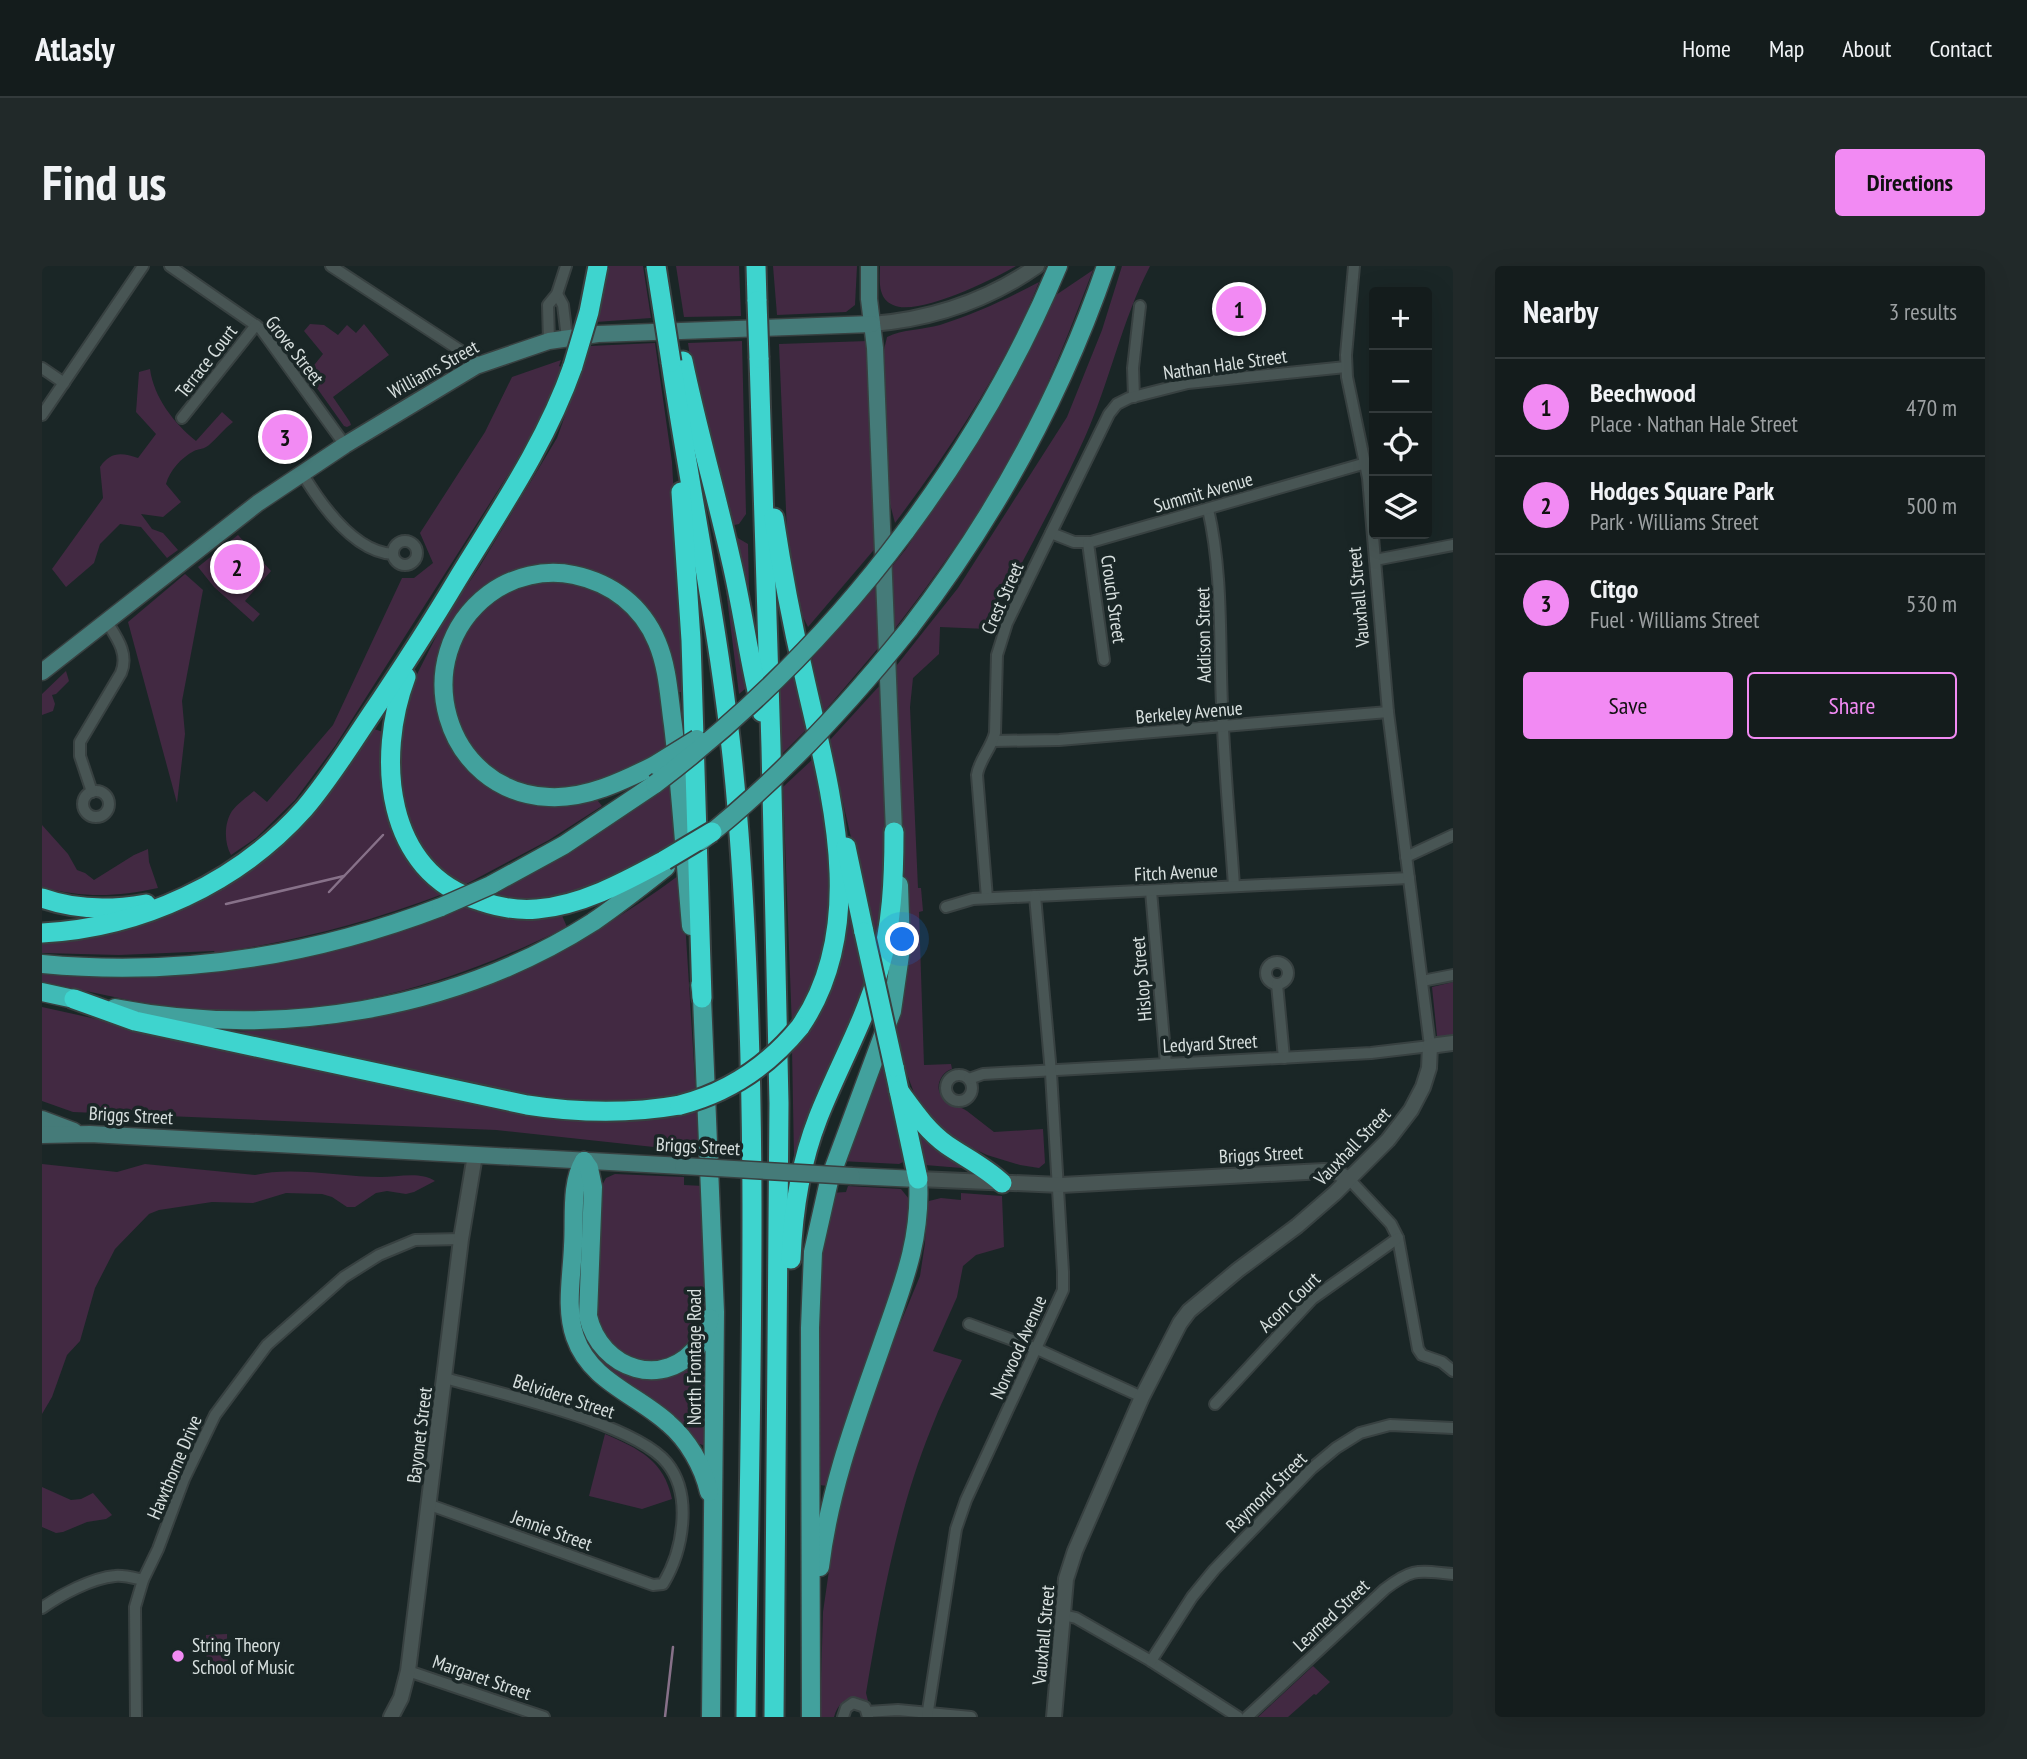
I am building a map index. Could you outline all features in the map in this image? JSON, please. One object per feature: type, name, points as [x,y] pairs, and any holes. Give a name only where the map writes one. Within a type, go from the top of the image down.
[{"type":"highway","points":[[42,933],[110,925],[157,909],[201,889],[258,852],[303,809],[331,774],[417,646],[533,455],[558,406],[573,366],[589,312],[598,266]]},
{"type":"highway","points":[[656,266],[677,362],[731,558],[753,677],[771,747]]},
{"type":"highway","points":[[669,266],[677,362],[674,432],[684,514],[691,640],[702,998]]},
{"type":"highway","points":[[755,266],[771,747],[779,1117],[774,1717]]},
{"type":"highway","points":[[760,385],[770,486],[784,579],[918,1179]]},
{"type":"highway","points":[[677,407],[701,535],[733,759],[743,908],[752,1175],[746,1717]]},
{"type":"highway","points":[[417,646],[396,704],[391,730],[394,806],[407,838],[423,863],[452,890],[473,900],[503,907],[535,909],[571,902],[666,864],[712,832]]},
{"type":"highway","points":[[42,992],[74,999],[135,1021],[527,1105],[591,1112],[639,1111],[680,1105],[716,1094],[754,1072],[780,1050],[800,1027],[825,979],[836,937],[838,905],[838,861],[829,785]]},
{"type":"highway","points":[[778,1322],[790,1272],[792,1226],[798,1183],[807,1150],[822,1108],[872,992],[883,957],[891,897],[894,832]]},
{"type":"highway","points":[[42,898],[73,906],[116,908],[159,901],[201,889]]},
{"type":"highway","points":[[900,1091],[916,1115],[939,1138],[976,1161],[1002,1183]]},
{"type":"main road","points":[[811,1717],[810,1328],[813,1252],[829,1181],[883,1040],[900,968],[901,925],[894,832],[876,362],[868,290],[869,266]]},
{"type":"main road","points":[[42,964],[121,968],[229,962],[326,944],[380,929],[491,885],[572,840],[655,784],[750,704],[827,626],[905,532],[967,443],[996,394],[1030,331],[1058,266]]},
{"type":"main road","points":[[712,832],[817,735],[909,629],[949,574],[1016,468],[1062,375],[1106,266]]},
{"type":"main road","name":"Williams Street","points":[[42,672],[258,503],[345,444],[481,364],[550,341],[598,334],[872,324]]},
{"type":"main road","name":"North Frontage Road","points":[[710,1717],[715,1295],[702,998],[693,946],[679,784],[666,672],[659,645],[640,613],[614,590],[582,577],[558,573],[534,575],[512,581],[494,590],[468,613],[446,656],[443,675],[449,723],[458,742],[471,759],[488,775],[524,793],[557,797],[594,790],[654,765],[696,740],[750,704]]},
{"type":"main road","points":[[74,999],[174,1017],[239,1020],[307,1017],[393,1003],[463,982],[541,951],[592,922],[666,864]]},
{"type":"main road","points":[[42,1119],[83,1134]]},
{"type":"main road","name":"Briggs Street","points":[[42,1135],[83,1134],[918,1179]]},
{"type":"main road","points":[[584,1161],[589,1168],[593,1187],[588,1316],[593,1333],[602,1348],[617,1361],[633,1368],[655,1369],[676,1363],[701,1342],[715,1295]]},
{"type":"main road","points":[[584,1161],[576,1185],[571,1301],[575,1338],[596,1371],[649,1408],[677,1432],[695,1457],[704,1476],[714,1514]]},
{"type":"main road","points":[[811,1654],[828,1510],[854,1424],[912,1260],[919,1211],[918,1179]]},
{"type":"street","points":[[42,415],[143,266]]},
{"type":"street","name":"Grove Street","points":[[170,266],[256,325],[267,336],[345,444]]},
{"type":"street","points":[[331,266],[481,364]]},
{"type":"street","points":[[550,341],[548,304],[557,294],[564,269],[551,266]]},
{"type":"street","name":"Williams Street","points":[[872,324],[916,319],[967,304],[1000,290],[1037,266]]},
{"type":"street","name":"Vauxhall Street","points":[[1054,1717],[1066,1579],[1075,1551],[1142,1397],[1180,1323],[1189,1311],[1297,1226],[1349,1179],[1388,1140],[1411,1110],[1426,1078],[1430,1046],[1388,712],[1366,463],[1346,366],[1354,266]]},
{"type":"street","points":[[557,294],[564,309],[567,338]]},
{"type":"street","points":[[1134,397],[1133,368],[1140,306]]},
{"type":"street","name":"Terrace Court","points":[[182,418],[256,325]]},
{"type":"street","name":"Nathan Hale Street","points":[[1113,409],[1134,397],[1188,383],[1346,366]]},
{"type":"street","points":[[42,368],[64,383]]},
{"type":"street","name":"Crest Street","points":[[987,898],[977,775],[993,741],[1000,644],[1007,623],[1113,409]]},
{"type":"street","name":"Summit Avenue","points":[[1088,543],[1366,463]]},
{"type":"street","points":[[302,473],[334,520],[374,549],[393,554]]},
{"type":"street","name":"Addison Street","points":[[1208,509],[1220,588],[1223,726],[1234,887]]},
{"type":"street","points":[[1051,533],[1074,542],[1088,543]]},
{"type":"street","name":"Crouch Street","points":[[1088,543],[1104,660]]},
{"type":"street","points":[[1375,560],[1453,544]]},
{"type":"street","points":[[92,792],[80,756],[80,742],[124,665],[121,647],[107,622]]},
{"type":"street","name":"Berkeley Avenue","points":[[993,741],[1070,740],[1388,712]]},
{"type":"street","points":[[1406,858],[1453,835]]},
{"type":"street","name":"Fitch Avenue","points":[[946,907],[963,901],[987,898],[1409,878]]},
{"type":"street","name":"Hislop Street","points":[[1151,891],[1166,1064]]},
{"type":"street","name":"Norwood Avenue","points":[[928,1715],[956,1529],[966,1500],[1063,1290],[1051,1070],[1035,896]]},
{"type":"street","points":[[1422,981],[1453,975]]},
{"type":"street","points":[[1277,984],[1284,1058]]},
{"type":"street","name":"Ledyard Street","points":[[969,1079],[983,1074],[1389,1052],[1453,1043]]},
{"type":"street","name":"Bayonet Street","points":[[391,1717],[401,1698],[408,1671],[461,1239],[475,1155]]},
{"type":"street","name":"Briggs Street","points":[[918,1179],[1057,1185],[1324,1171],[1336,1172],[1349,1179]]},
{"type":"street","points":[[1349,1179],[1391,1224],[1398,1238],[1422,1355],[1442,1362],[1453,1371]]},
{"type":"street","name":"Acorn Court","points":[[1215,1404],[1312,1299],[1398,1238]]},
{"type":"street","name":"Hawthorne Drive","points":[[136,1717],[135,1607],[143,1580],[196,1451],[215,1415],[267,1345],[344,1278],[379,1255],[415,1240],[461,1239]]},
{"type":"street","points":[[969,1324],[1037,1349],[1142,1397]]},
{"type":"street","name":"Belvidere Street","points":[[445,1378],[576,1415],[642,1441],[666,1461],[677,1478],[682,1504],[682,1535],[674,1566],[663,1584]]},
{"type":"street","name":"Raymond Street","points":[[1151,1661],[1192,1597],[1214,1570],[1312,1468],[1336,1448],[1360,1433],[1390,1425],[1453,1428]]},
{"type":"street","name":"Jennie Street","points":[[430,1505],[653,1585],[663,1584]]},
{"type":"street","name":"Learned Street","points":[[1247,1717],[1400,1577],[1414,1570],[1453,1574]]},
{"type":"street","points":[[42,1608],[56,1598],[83,1586],[114,1576],[143,1580]]},
{"type":"street","points":[[1063,1615],[1076,1618],[1151,1661],[1238,1717]]},
{"type":"street","name":"Margaret Street","points":[[408,1671],[544,1717]]},
{"type":"street","points":[[843,1717],[846,1708],[853,1703],[862,1705],[867,1715],[898,1710],[928,1715],[971,1717]]},
{"type":"shaded area","points":[[608,266],[643,266],[651,318],[596,322]]},
{"type":"shaded area","points":[[676,266],[739,266],[741,316],[684,317]]},
{"type":"shaded area","points":[[773,266],[857,266],[855,305],[846,312],[777,315]]},
{"type":"shaded area","points":[[880,266],[1016,266],[955,295],[919,306],[904,307],[893,305],[884,298],[880,288]]},
{"type":"shaded area","points":[[1122,266],[1150,266],[1132,308],[1094,416],[1074,461],[987,629],[940,627],[939,654],[913,678],[910,707],[918,888],[921,888],[923,911],[919,912],[924,1065],[951,1064],[952,1069],[940,1080],[942,1097],[967,1111],[994,1132],[1043,1129],[1045,1163],[1039,1168],[987,1155],[957,1141],[936,1127],[919,1106],[899,1053],[893,1022],[905,890],[893,670],[958,588],[1067,417],[1102,330]]},
{"type":"shaded area","points":[[1093,270],[1025,432],[964,534],[893,631],[889,570],[906,549],[985,429],[1053,297]]},
{"type":"shaded area","points":[[1039,282],[993,377],[936,466],[895,523],[889,500],[883,354],[887,337],[953,321]]},
{"type":"shaded area","points":[[310,324],[324,325],[338,335],[347,325],[356,333],[364,324],[389,355],[333,397],[350,422],[351,425],[347,427],[307,374],[323,354],[304,331]]},
{"type":"shaded area","points":[[742,341],[746,514],[739,524],[730,526],[713,511],[688,343]]},
{"type":"shaded area","points":[[868,341],[878,545],[808,627],[800,611],[787,533],[779,344]]},
{"type":"shaded area","points":[[655,343],[672,462],[680,605],[681,692],[674,693],[670,663],[613,581],[503,577],[437,671],[437,701],[443,725],[491,783],[594,796],[602,806],[549,840],[457,889],[431,864],[404,823],[395,759],[411,686],[446,617],[557,438],[590,346]]},
{"type":"shaded area","points":[[561,360],[561,367],[545,409],[511,470],[335,746],[295,800],[256,838],[231,855],[226,833],[227,821],[232,811],[254,791],[267,802],[333,725],[402,578],[414,578],[433,563],[420,533],[485,432],[512,377]]},
{"type":"shaded area","points":[[150,369],[156,390],[166,409],[196,441],[222,412],[233,422],[207,446],[189,454],[173,469],[166,484],[181,502],[163,517],[141,514],[152,529],[163,533],[178,550],[167,558],[141,527],[120,524],[100,544],[94,563],[66,587],[52,569],[103,498],[100,467],[108,458],[116,455],[138,458],[156,434],[136,412],[139,372]]},
{"type":"shaded area","points":[[238,535],[271,571],[245,601],[260,614],[253,622],[214,587],[198,567]]},
{"type":"shaded area","points":[[736,537],[748,544],[751,684],[739,694],[721,550],[729,538]]},
{"type":"shaded area","points":[[185,574],[203,590],[182,701],[185,734],[177,803],[128,622]]},
{"type":"shaded area","points":[[535,579],[588,583],[626,605],[659,658],[670,748],[626,771],[570,788],[545,790],[500,776],[485,764],[467,743],[450,701],[457,642],[500,592]]},
{"type":"shaded area","points":[[876,586],[880,646],[823,713],[812,658]]},
{"type":"shaded area","points":[[66,671],[69,681],[52,695],[55,704],[53,711],[42,715],[42,694]]},
{"type":"shaded area","points":[[795,675],[808,728],[782,754],[779,691]]},
{"type":"shaded area","points":[[882,683],[886,845],[878,956],[829,741]]},
{"type":"shaded area","points":[[371,728],[386,733],[384,796],[397,841],[413,866],[443,894],[331,930],[215,953],[42,953],[42,937],[127,927],[167,916],[204,900],[238,879],[270,855],[300,827],[350,763]]},
{"type":"shaded area","points":[[814,758],[824,798],[833,887],[825,965],[792,1028],[783,787]]},
{"type":"shaded area","points":[[674,780],[681,842],[612,879],[544,902],[485,897]]},
{"type":"shaded area","points":[[42,825],[68,854],[77,870],[94,880],[148,849],[149,862],[158,888],[100,895],[42,887]]},
{"type":"shaded area","points":[[682,873],[696,1096],[680,1100],[570,1105],[228,1032],[317,1027],[378,1017],[472,990],[516,972],[601,928]]},
{"type":"shaded area","points":[[847,882],[871,985],[799,1160],[794,1158],[792,1049],[816,1019],[835,980],[847,924]]},
{"type":"shaded area","points":[[468,905],[560,911],[567,927],[523,948],[436,981],[347,1003],[301,1009],[253,1011],[184,1008],[42,982],[42,972],[151,976],[259,966],[313,956],[365,942]]},
{"type":"shaded area","points":[[1453,982],[1453,1035],[1440,1038],[1437,1036],[1432,987]]},
{"type":"shaded area","points":[[42,1007],[553,1118],[593,1120],[698,1109],[700,1152],[496,1130],[73,1112],[42,1101]]},
{"type":"shaded area","points":[[885,1050],[906,1157],[899,1164],[840,1161]]},
{"type":"shaded area","points":[[914,1117],[974,1169],[925,1165]]},
{"type":"shaded area","points":[[42,1164],[117,1172],[145,1164],[255,1175],[301,1172],[366,1177],[416,1175],[435,1181],[406,1194],[387,1191],[376,1193],[355,1207],[347,1207],[322,1194],[286,1193],[253,1203],[212,1202],[149,1214],[115,1249],[95,1288],[80,1341],[67,1355],[52,1397],[42,1414]]},
{"type":"shaded area","points":[[615,1174],[684,1177],[684,1185],[703,1186],[705,1315],[699,1334],[676,1357],[658,1362],[634,1360],[609,1344],[596,1320],[600,1189],[606,1178]]},
{"type":"shaded area","points":[[848,1186],[901,1189],[909,1199],[909,1209],[901,1263],[828,1486],[819,1485],[818,1259],[830,1193],[846,1192]]},
{"type":"shaded area","points":[[961,1193],[1002,1196],[1004,1247],[976,1255],[963,1266],[957,1297],[933,1351],[962,1360],[931,1429],[899,1526],[866,1693],[868,1701],[851,1698],[842,1702],[834,1717],[820,1717],[823,1612],[836,1522],[856,1440],[920,1276],[927,1205],[929,1201],[941,1198],[961,1200]]},
{"type":"shaded area","points":[[581,1310],[617,1367],[695,1356],[704,1360],[705,1446],[697,1446],[598,1363],[583,1339],[577,1311]]},
{"type":"shaded area","points":[[605,1434],[639,1451],[656,1465],[672,1499],[642,1509],[589,1496]]},
{"type":"shaded area","points":[[42,1487],[71,1500],[93,1493],[112,1515],[56,1533],[42,1527]]},
{"type":"shaded area","points":[[227,1634],[228,1669],[207,1670],[206,1635]]},
{"type":"shaded area","points":[[1313,1666],[1330,1682],[1288,1717],[1258,1717]]},
{"type":"waterway","points":[[329,892],[383,835]]},
{"type":"waterway","points":[[226,904],[344,876]]},
{"type":"waterway","points":[[665,1717],[673,1647]]},
{"type":"place","name":"Beechwood","points":[[1239,309]]},
{"type":"place","name":"Citgo","points":[[285,437]]},
{"type":"place","name":"Hodges Square Park","points":[[237,567]]},
{"type":"place","name":"String Theory School of Music","points":[[178,1656]]}]
